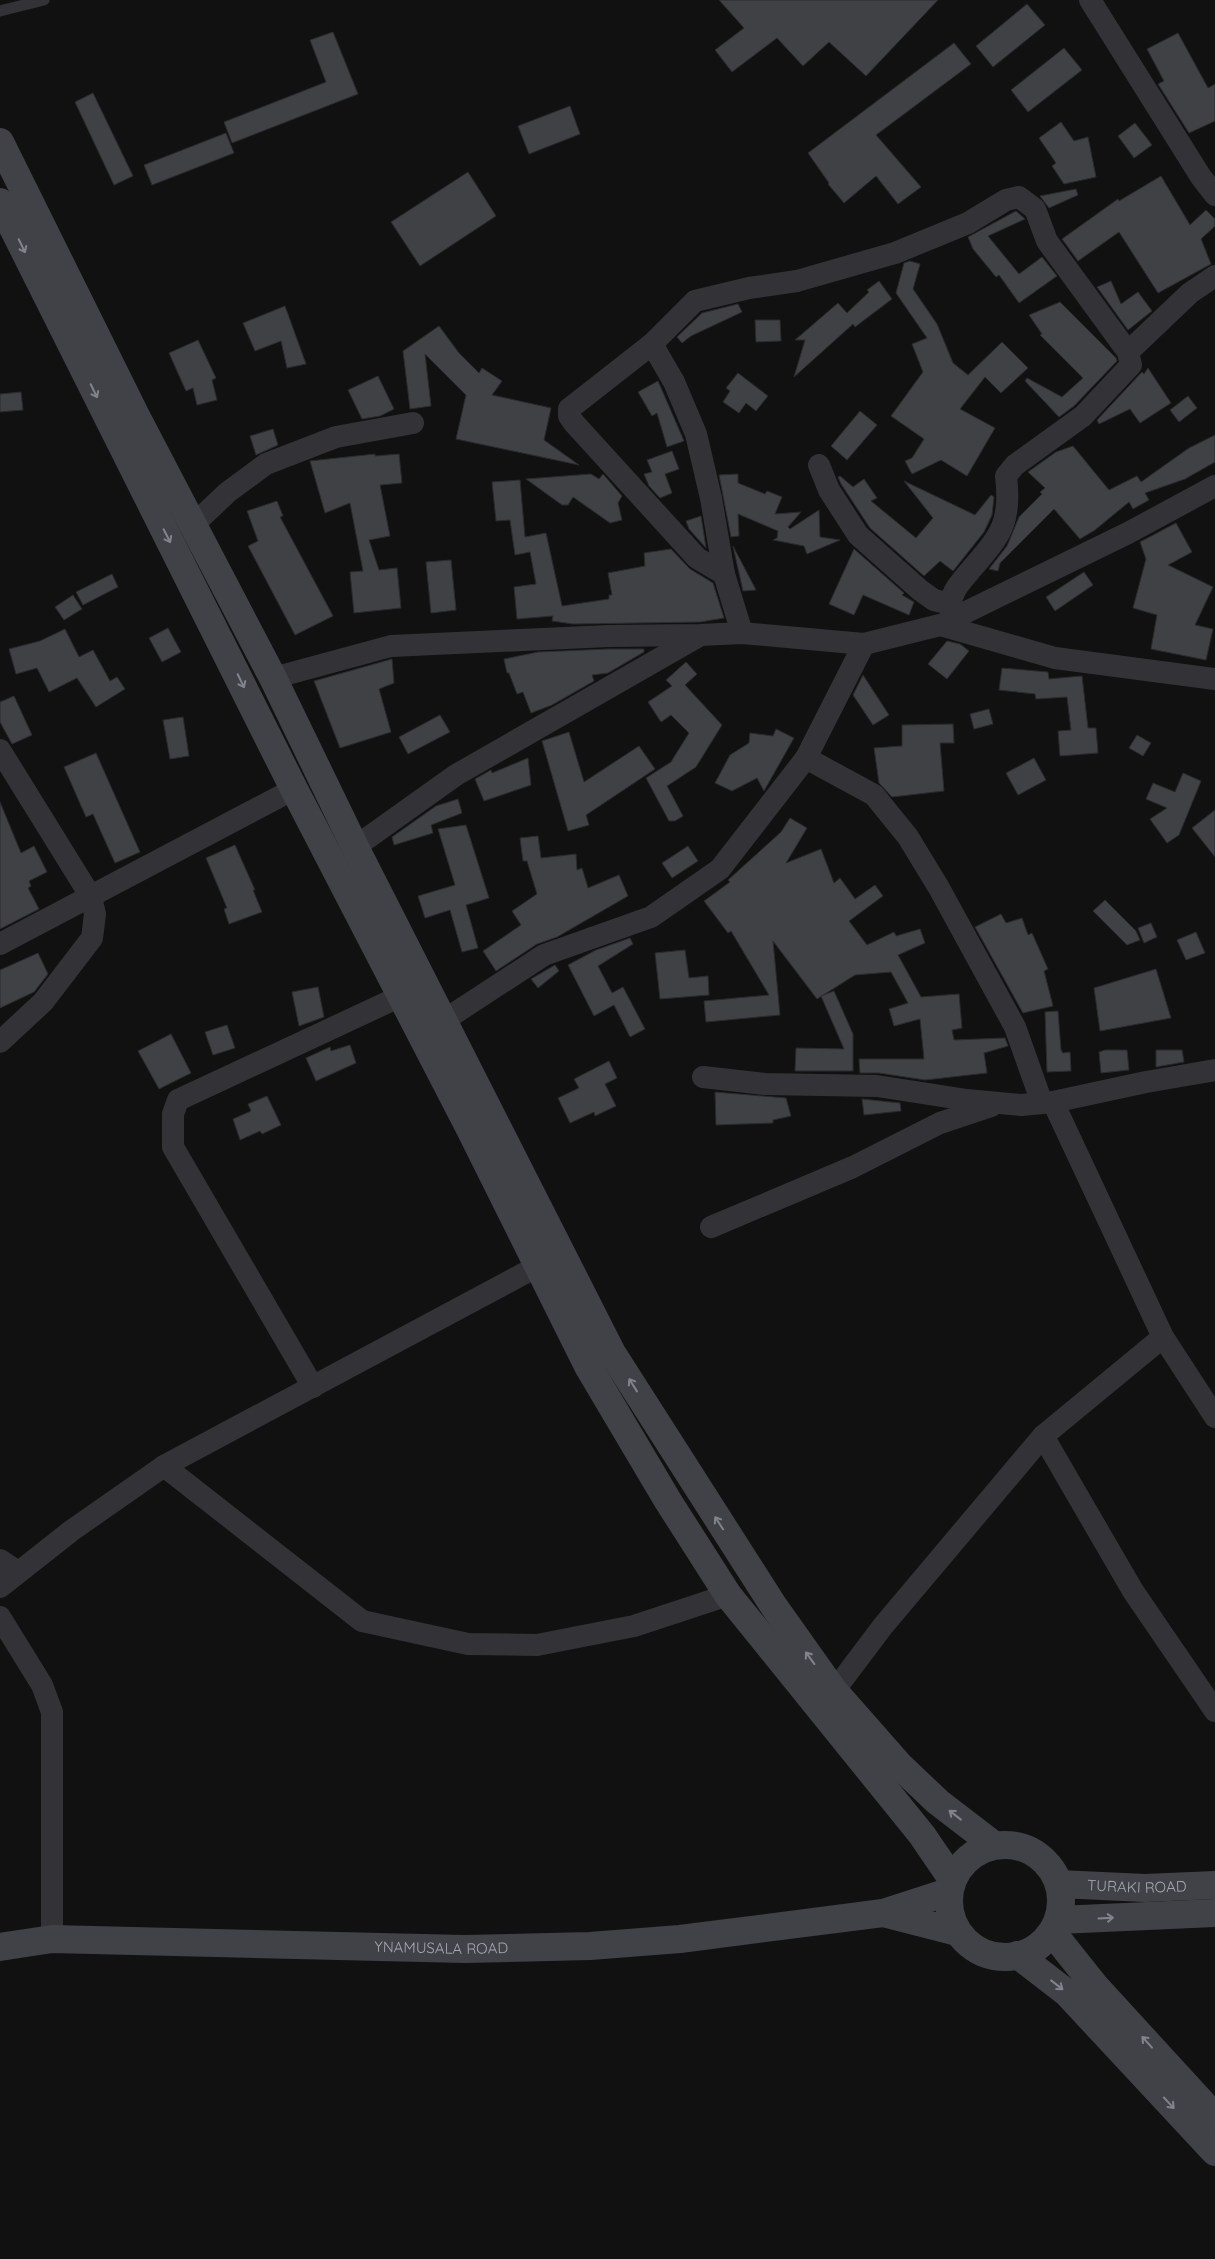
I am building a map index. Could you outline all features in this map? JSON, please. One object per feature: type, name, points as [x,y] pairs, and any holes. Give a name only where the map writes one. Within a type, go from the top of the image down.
[{"type":"street","points":[[1090,0],[1201,177],[1215,195]]},
{"type":"street","points":[[0,142],[136,416],[273,678],[355,847],[612,1353],[773,1605],[834,1691],[900,1766],[938,1802],[994,1845]]},
{"type":"street","points":[[724,574],[697,558],[569,416],[569,409],[652,344],[695,301],[748,288],[797,282],[895,253],[968,223],[1006,200],[1019,197],[1035,209],[1047,241],[1128,352],[1131,364],[1083,416],[1015,465],[1006,476],[1008,492],[1006,516],[998,538],[953,592],[950,615]]},
{"type":"street","points":[[0,202],[294,789],[588,1366],[668,1501],[728,1595],[922,1835],[950,1886],[951,1920],[966,1942],[978,1950],[991,1955],[1018,1955],[1042,1943],[1055,1926],[1061,1902],[1059,1884],[1045,1861],[1034,1852],[1008,1844],[994,1845],[980,1850],[969,1857],[950,1886],[883,1913]]},
{"type":"street","points":[[1128,352],[1190,293],[1215,276]]},
{"type":"street","points":[[652,344],[674,382],[696,434],[711,498],[724,574],[742,633]]},
{"type":"street","points":[[193,525],[228,492],[266,464],[336,437],[413,422]]},
{"type":"street","points":[[819,465],[830,490],[858,535],[950,615],[1055,658],[1215,679]]},
{"type":"street","points":[[273,678],[391,646],[609,636],[742,633],[864,644],[950,615],[1128,533],[1215,486]]},
{"type":"street","points":[[355,847],[456,775],[700,635]]},
{"type":"street","points":[[443,1021],[544,955],[651,917],[720,869],[806,758],[864,644]]},
{"type":"street","points":[[0,750],[91,897],[95,914],[92,938],[44,1002],[0,1042]]},
{"type":"street","points":[[806,758],[874,795],[908,837],[939,888],[1015,1027],[1048,1102],[1163,1337],[1215,1417]]},
{"type":"street","points":[[0,944],[294,789]]},
{"type":"street","points":[[313,1387],[173,1147],[173,1114],[178,1100],[401,996]]},
{"type":"street","points":[[703,1077],[765,1084],[877,1086],[1021,1105],[1048,1102],[1215,1070]]},
{"type":"street","points":[[711,1227],[853,1167],[940,1123],[999,1103]]},
{"type":"street","points":[[0,1587],[9,1566],[71,1531],[164,1466],[538,1266]]},
{"type":"street","points":[[834,1691],[883,1626],[1044,1436],[1163,1337]]},
{"type":"street","points":[[1044,1436],[1133,1592],[1215,1711]]},
{"type":"street","points":[[164,1466],[362,1621],[468,1644],[537,1645],[634,1626],[728,1595]]},
{"type":"street","points":[[0,1617],[42,1685],[52,1712],[52,1939]]},
{"type":"street","name":"TURAKI ROAD","points":[[1059,1884],[1145,1888],[1215,1885]]},
{"type":"street","points":[[883,1913],[958,1932]]},
{"type":"street","name":"YNAMUSALA ROAD","points":[[0,1947],[52,1939],[465,1949],[590,1946],[680,1940],[883,1913]]},
{"type":"street","points":[[1055,1926],[1215,1913]]},
{"type":"street","points":[[1055,1926],[1095,1986],[1215,2117]]},
{"type":"street","points":[[1018,1955],[1067,1993],[1215,2152]]},
{"type":"lane","points":[[0,11],[44,0]]},
{"type":"building","points":[[719,0],[938,0],[866,76],[829,42],[803,66],[777,38],[732,72],[715,50],[744,28]]},
{"type":"building","points":[[1027,4],[1045,25],[993,67],[976,46]]},
{"type":"building","points":[[333,32],[358,94],[232,143],[224,122],[326,82],[310,40]]},
{"type":"building","points":[[1178,33],[1208,88],[1215,84],[1215,121],[1189,133],[1158,84],[1164,81],[1147,49]]},
{"type":"building","points":[[954,43],[971,64],[876,135],[921,187],[898,204],[876,176],[844,203],[828,184],[808,153]]},
{"type":"building","points":[[1064,48],[1082,70],[1028,112],[1011,90]]},
{"type":"building","points":[[93,93],[133,176],[114,185],[75,102]]},
{"type":"building","points":[[570,106],[580,134],[529,154],[518,126]]},
{"type":"building","points":[[1061,122],[1074,141],[1088,137],[1096,177],[1064,184],[1052,166],[1056,163],[1039,138]]},
{"type":"building","points":[[1135,123],[1152,145],[1134,158],[1118,136]]},
{"type":"building","points":[[226,133],[234,153],[152,185],[144,165]]},
{"type":"building","points":[[468,172],[496,216],[420,266],[391,222]]},
{"type":"building","points":[[1161,176],[1190,225],[1206,210],[1215,219],[1215,226],[1201,239],[1211,264],[1158,293],[1119,232],[1078,261],[1062,239],[1118,199],[1119,201]]},
{"type":"building","points":[[1076,189],[1078,195],[1049,208],[1040,196]]},
{"type":"building","points":[[1016,211],[1025,219],[988,236],[1019,274],[1042,257],[1057,276],[1019,303],[999,275],[996,277],[973,249],[968,237]]},
{"type":"building","points":[[910,261],[920,264],[913,289],[937,324],[953,363],[968,375],[1002,342],[1028,368],[1001,393],[985,377],[960,409],[995,428],[967,476],[941,460],[912,474],[905,461],[912,458],[924,439],[891,416],[923,372],[912,344],[927,338],[896,293],[904,263]]},
{"type":"building","points":[[879,281],[892,299],[855,327],[853,324],[794,377],[805,340],[795,340],[838,303],[847,313],[869,292],[867,290]]},
{"type":"building","points":[[1111,281],[1121,304],[1138,292],[1152,311],[1128,330],[1097,287]]},
{"type":"building","points":[[1060,302],[1117,361],[1074,406],[1059,417],[1025,381],[1027,378],[1062,397],[1083,378],[1040,335],[1042,334],[1029,315]]},
{"type":"building","points":[[738,304],[742,312],[691,336],[682,343],[677,337],[702,313]]},
{"type":"building","points":[[285,306],[306,364],[287,368],[281,341],[255,351],[243,323]]},
{"type":"building","points":[[755,320],[780,320],[781,341],[756,342]]},
{"type":"building","points":[[439,326],[459,353],[479,373],[482,368],[502,381],[492,395],[551,408],[544,440],[579,465],[456,439],[466,395],[425,354],[431,406],[410,409],[403,351]]},
{"type":"building","points":[[198,340],[216,378],[212,380],[217,400],[197,405],[193,388],[186,391],[169,353]]},
{"type":"building","points":[[1148,368],[1171,403],[1140,423],[1130,409],[1099,424],[1097,420]]},
{"type":"building","points":[[738,373],[768,396],[756,411],[746,403],[739,413],[723,402],[730,391],[726,388]]},
{"type":"building","points":[[378,376],[394,409],[380,416],[362,419],[348,390]]},
{"type":"building","points":[[658,381],[684,441],[667,447],[657,413],[652,416],[638,392]]},
{"type":"building","points":[[21,392],[23,410],[0,412],[0,394]]},
{"type":"building","points":[[1188,396],[1197,408],[1179,422],[1170,410]]},
{"type":"building","points":[[860,411],[877,425],[847,460],[831,446]]},
{"type":"building","points":[[273,429],[278,445],[256,455],[250,436]]},
{"type":"building","points":[[1215,435],[1215,462],[1185,479],[1145,493],[1149,500],[1133,509],[1129,502],[1095,530],[1080,539],[1054,509],[1000,563],[998,571],[989,569],[1007,546],[1019,517],[1042,494],[1040,492],[1045,488],[1028,472],[1056,452],[1073,446],[1109,490],[1137,476],[1141,482],[1189,448]]},
{"type":"building","points":[[672,451],[679,469],[665,474],[672,493],[660,498],[649,486],[644,474],[652,472],[647,460]]},
{"type":"building","points":[[375,454],[375,456],[399,454],[402,483],[380,485],[390,536],[369,540],[379,570],[397,568],[401,608],[354,613],[350,572],[363,571],[350,503],[325,513],[310,461]]},
{"type":"building","points":[[591,474],[599,479],[603,474],[622,496],[618,503],[622,520],[610,523],[573,497],[568,505],[562,505],[526,479]]},
{"type":"building","points":[[738,474],[738,483],[765,494],[767,491],[782,497],[775,514],[801,512],[788,527],[790,529],[819,510],[820,537],[840,540],[807,554],[804,546],[773,540],[777,538],[778,531],[738,514],[739,536],[731,537],[719,475]]},
{"type":"building","points":[[840,476],[853,487],[864,479],[877,498],[871,501],[916,538],[933,518],[904,481],[975,515],[991,495],[994,497],[992,515],[984,532],[953,571],[940,561],[924,576],[870,528],[841,484],[838,477]]},
{"type":"building","points":[[520,480],[525,537],[546,533],[562,606],[609,599],[609,595],[612,595],[608,573],[645,566],[644,553],[671,549],[690,569],[713,583],[724,618],[700,622],[573,624],[552,621],[553,616],[517,619],[514,587],[536,584],[530,552],[515,555],[510,520],[496,521],[492,482]]},
{"type":"building","points":[[277,501],[283,516],[280,517],[333,616],[295,635],[248,546],[258,541],[247,511]]},
{"type":"building","points":[[701,516],[706,548],[689,529],[686,521]]},
{"type":"building","points":[[1176,523],[1192,552],[1168,565],[1213,587],[1195,625],[1213,629],[1206,660],[1151,649],[1157,615],[1133,608],[1146,559],[1140,542]]},
{"type":"building","points":[[733,546],[756,590],[743,591]]},
{"type":"building","points":[[854,549],[904,593],[902,595],[914,602],[909,615],[863,595],[854,615],[829,604]]},
{"type":"building","points":[[451,560],[456,610],[431,613],[426,562]]},
{"type":"building","points":[[1084,572],[1093,585],[1055,611],[1046,597]]},
{"type":"building","points":[[112,574],[118,587],[83,605],[76,592]]},
{"type":"building","points":[[73,595],[82,609],[64,620],[55,607]]},
{"type":"building","points":[[168,628],[181,652],[162,662],[149,638]]},
{"type":"building","points":[[65,629],[79,657],[93,650],[110,681],[117,677],[125,689],[96,707],[77,678],[49,692],[37,668],[16,674],[9,649],[40,641]]},
{"type":"building","points":[[947,641],[960,644],[969,651],[947,679],[928,664]]},
{"type":"building","points":[[644,649],[644,652],[608,673],[592,675],[594,681],[552,705],[531,713],[523,692],[517,694],[509,673],[507,673],[504,659],[538,652]]},
{"type":"building","points":[[392,659],[394,683],[379,689],[391,732],[340,748],[314,681]]},
{"type":"building","points":[[686,662],[697,674],[685,685],[722,725],[696,767],[667,786],[683,816],[675,821],[669,821],[646,778],[671,762],[689,733],[671,715],[661,722],[648,702],[672,686],[666,680]]},
{"type":"building","points":[[1002,668],[1048,672],[1049,679],[1082,676],[1088,728],[1096,728],[1098,753],[1060,756],[1058,731],[1071,730],[1067,697],[1036,699],[1035,694],[999,690]]},
{"type":"building","points":[[863,675],[889,715],[873,725],[853,695]]},
{"type":"building","points":[[14,696],[32,735],[12,744],[0,722],[0,702]]},
{"type":"building","points":[[989,709],[993,724],[974,729],[970,714]]},
{"type":"building","points":[[440,715],[450,732],[408,754],[399,737]]},
{"type":"building","points":[[183,717],[189,756],[170,759],[163,720]]},
{"type":"building","points":[[953,724],[954,743],[940,743],[944,791],[892,797],[879,783],[874,748],[902,746],[902,725]]},
{"type":"building","points":[[776,729],[794,738],[764,791],[757,778],[732,791],[715,783],[730,755],[749,743],[750,733],[773,736]]},
{"type":"building","points":[[569,732],[584,782],[639,746],[655,769],[586,815],[589,825],[568,831],[542,741]]},
{"type":"building","points":[[1137,735],[1151,743],[1143,756],[1129,748]]},
{"type":"building","points":[[96,753],[140,852],[115,863],[93,814],[86,817],[64,767]]},
{"type":"building","points":[[528,758],[531,785],[484,801],[475,779],[491,770],[492,773]]},
{"type":"building","points":[[1034,758],[1046,780],[1018,795],[1006,773]]},
{"type":"building","points":[[1183,773],[1201,781],[1179,835],[1167,843],[1150,819],[1167,808],[1146,799],[1153,783],[1175,792]]},
{"type":"building","points":[[458,799],[462,813],[431,825],[433,833],[394,845],[392,837],[436,806]]},
{"type":"building","points":[[0,802],[21,853],[34,846],[47,872],[29,881],[31,886],[28,888],[39,909],[0,929]]},
{"type":"building","points":[[1215,810],[1215,857],[1192,828]]},
{"type":"building","points":[[790,818],[807,828],[786,863],[821,849],[834,883],[840,878],[855,899],[875,885],[883,896],[849,921],[867,945],[894,932],[896,936],[920,929],[925,943],[898,955],[921,997],[959,994],[962,1028],[952,1030],[954,1040],[1005,1038],[1008,1046],[984,1053],[987,1073],[925,1080],[879,1073],[860,1073],[859,1059],[924,1059],[920,1019],[894,1026],[889,1009],[908,1003],[891,972],[855,975],[817,999],[773,941],[780,1015],[706,1022],[704,1001],[769,995],[731,931],[728,933],[704,901],[730,882],[728,880],[781,832]]},
{"type":"building","points":[[466,825],[489,898],[466,905],[478,948],[462,952],[450,910],[425,918],[418,896],[455,885],[438,829]]},
{"type":"building","points":[[538,836],[541,858],[576,854],[577,870],[582,868],[588,888],[619,875],[628,896],[557,937],[537,944],[496,971],[483,951],[521,925],[512,911],[537,894],[527,861],[523,861],[520,838]]},
{"type":"building","points":[[235,845],[255,890],[253,890],[262,912],[229,924],[224,909],[227,908],[206,858]]},
{"type":"building","points":[[688,846],[698,861],[672,878],[662,863]]},
{"type":"building","points":[[1105,900],[1136,931],[1140,940],[1127,945],[1093,911]]},
{"type":"building","points":[[1001,914],[1006,923],[1022,918],[1028,935],[1032,933],[1048,969],[1044,971],[1053,1006],[1023,1013],[975,927]]},
{"type":"building","points":[[1151,923],[1157,937],[1144,943],[1138,928]]},
{"type":"building","points":[[1196,932],[1205,953],[1186,960],[1177,940]]},
{"type":"building","points":[[630,938],[633,944],[598,966],[612,993],[623,987],[645,1029],[630,1037],[614,1005],[594,1016],[568,965],[596,950]]},
{"type":"building","points":[[685,950],[689,978],[708,976],[709,995],[660,999],[655,953]]},
{"type":"building","points":[[38,953],[48,974],[34,992],[0,1008],[0,970]]},
{"type":"building","points":[[555,965],[559,971],[538,988],[531,979]]},
{"type":"building","points":[[1156,969],[1171,1018],[1100,1031],[1094,988]]},
{"type":"building","points":[[318,987],[324,1017],[299,1026],[292,992]]},
{"type":"building","points":[[834,991],[853,1034],[853,1071],[795,1071],[796,1048],[844,1049],[821,996]]},
{"type":"building","points":[[1058,1011],[1061,1050],[1063,1053],[1070,1052],[1071,1071],[1047,1072],[1045,1012]]},
{"type":"building","points":[[227,1025],[235,1048],[213,1055],[205,1032]]},
{"type":"building","points":[[171,1034],[191,1073],[159,1089],[138,1051]]},
{"type":"building","points":[[350,1045],[356,1063],[316,1081],[306,1058],[330,1047],[331,1051]]},
{"type":"building","points":[[1105,1050],[1127,1050],[1129,1070],[1101,1073],[1099,1052]]},
{"type":"building","points":[[1156,1050],[1182,1050],[1184,1062],[1156,1067]]},
{"type":"building","points":[[609,1061],[617,1078],[605,1084],[616,1106],[595,1116],[594,1112],[570,1123],[558,1098],[579,1088],[574,1079]]},
{"type":"building","points":[[715,1092],[786,1098],[791,1116],[773,1120],[773,1123],[716,1125]]},
{"type":"building","points":[[267,1096],[281,1125],[262,1134],[260,1131],[240,1140],[233,1119],[251,1111],[248,1104]]},
{"type":"building","points":[[862,1099],[900,1103],[901,1111],[864,1115]]}]
